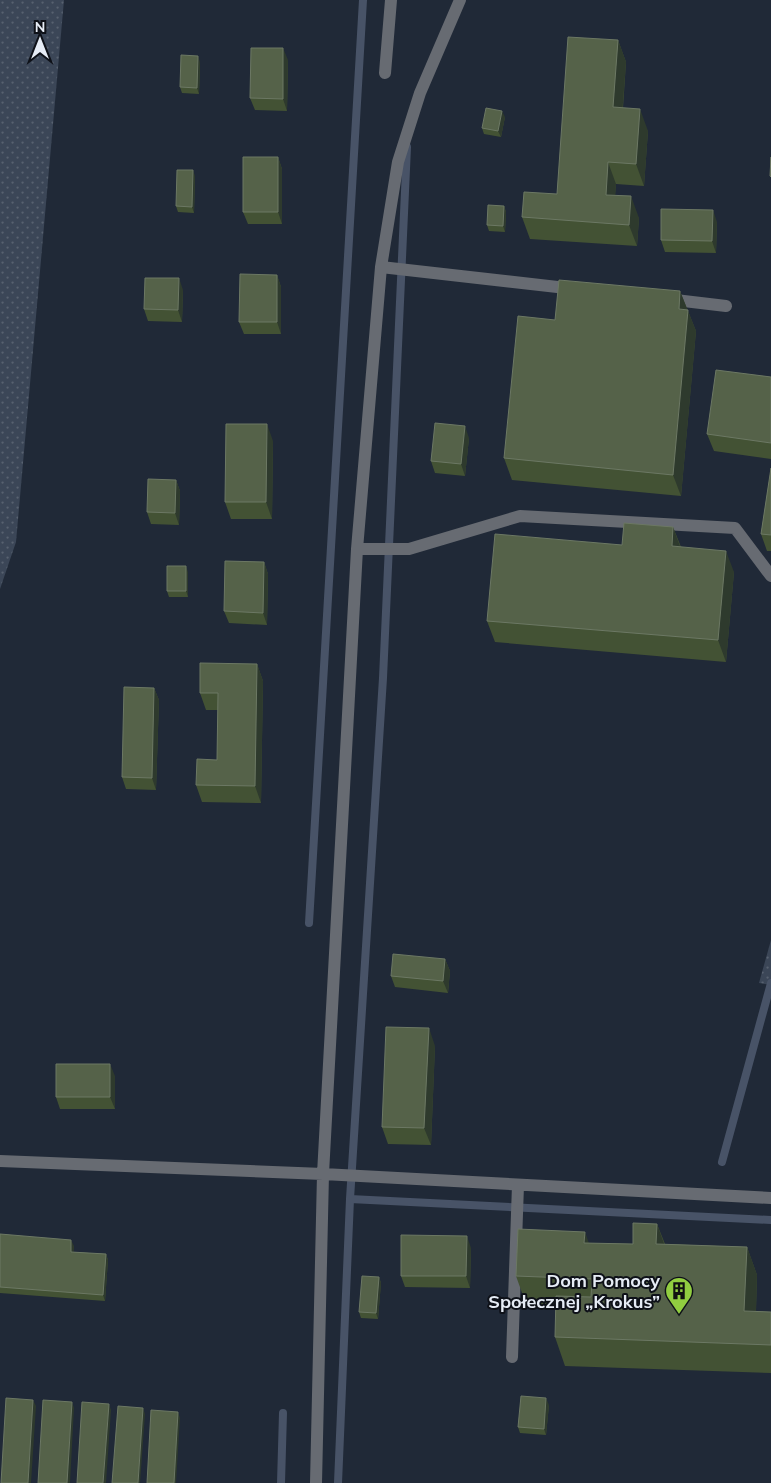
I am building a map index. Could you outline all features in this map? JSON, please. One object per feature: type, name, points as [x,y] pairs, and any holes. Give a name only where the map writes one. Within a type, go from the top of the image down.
[{"type":"street","points":[[385,74],[391,0]]},
{"type":"street","points":[[316,1483],[323,1174],[357,549],[381,267],[398,162],[420,92],[460,0]]},
{"type":"street","points":[[381,267],[588,290]]},
{"type":"street","points":[[657,298],[726,306]]},
{"type":"street","points":[[357,549],[409,549],[520,516],[735,528],[771,576]]},
{"type":"street","points":[[0,1161],[323,1174],[771,1198]]},
{"type":"street","points":[[512,1357],[518,1184]]},
{"type":"shaded area","points":[[0,0],[64,0],[16,542],[0,589]]},
{"type":"shaded area","points":[[771,940],[771,985],[759,983]]},
{"type":"building","points":[[568,37],[618,40],[613,107],[640,109],[636,164],[608,162],[606,195],[631,196],[629,225],[522,217],[524,192],[557,194]]},
{"type":"building","points":[[251,48],[283,48],[283,99],[250,98]]},
{"type":"building","points":[[181,55],[198,56],[197,88],[180,87]]},
{"type":"building","points":[[486,108],[502,111],[498,131],[482,128]]},
{"type":"building","points":[[243,157],[278,157],[278,212],[243,212]]},
{"type":"building","points":[[177,170],[193,170],[192,207],[176,206]]},
{"type":"building","points":[[488,205],[504,206],[503,226],[487,225]]},
{"type":"building","points":[[661,209],[713,210],[712,241],[661,240]]},
{"type":"building","points":[[240,274],[277,275],[277,322],[239,322]]},
{"type":"building","points":[[145,278],[179,278],[178,310],[144,309]]},
{"type":"building","points":[[559,280],[680,291],[679,309],[688,310],[673,475],[504,458],[518,316],[555,320]]},
{"type":"building","points":[[716,370],[771,377],[771,443],[707,434]]},
{"type":"building","points":[[435,423],[465,426],[461,464],[431,461]]},
{"type":"building","points":[[226,424],[267,424],[266,502],[225,502]]},
{"type":"building","points":[[771,468],[771,535],[761,534]]},
{"type":"building","points":[[148,479],[176,480],[175,513],[147,512]]},
{"type":"building","points":[[624,523],[673,527],[672,546],[726,551],[718,640],[487,621],[495,534],[622,545]]},
{"type":"building","points":[[225,561],[264,562],[263,613],[224,611]]},
{"type":"building","points":[[167,566],[186,566],[186,591],[167,591]]},
{"type":"building","points":[[200,663],[257,664],[255,786],[196,785],[197,759],[217,760],[218,693],[200,693]]},
{"type":"building","points":[[124,687],[154,688],[152,778],[122,777]]},
{"type":"building","points":[[393,954],[445,959],[443,981],[391,976]]},
{"type":"building","points":[[386,1027],[429,1028],[424,1128],[382,1127]]},
{"type":"building","points":[[56,1064],[110,1064],[110,1097],[56,1097]]},
{"type":"building","name":"Dom Pomocy Społecznej „Krokus”","points":[[633,1223],[657,1224],[656,1244],[747,1247],[744,1311],[771,1312],[771,1345],[555,1337],[556,1296],[591,1297],[592,1279],[516,1276],[518,1229],[585,1232],[584,1243],[633,1244]]},
{"type":"building","points":[[0,1234],[71,1240],[71,1252],[106,1254],[103,1295],[0,1287]]},
{"type":"building","points":[[401,1235],[467,1236],[466,1276],[401,1276]]},
{"type":"building","points":[[362,1276],[379,1277],[376,1313],[359,1312]]},
{"type":"building","points":[[521,1396],[546,1398],[544,1429],[518,1427]]},
{"type":"building","points":[[6,1398],[33,1400],[28,1483],[1,1483]]},
{"type":"building","points":[[43,1400],[72,1402],[67,1483],[38,1483]]},
{"type":"building","points":[[82,1402],[109,1404],[103,1483],[77,1483]]},
{"type":"building","points":[[118,1406],[143,1408],[138,1483],[112,1483]]},
{"type":"building","points":[[151,1410],[178,1412],[174,1483],[147,1483]]},
{"type":"waterway","points":[[309,923],[363,0]]},
{"type":"waterway","points":[[338,1483],[350,1199],[383,678],[407,147]]},
{"type":"waterway","points":[[722,1162],[771,983]]},
{"type":"waterway","points":[[350,1199],[771,1220]]},
{"type":"waterway","points":[[281,1483],[283,1413]]},
{"type":"place","name":"Dom Pomocy Społecznej „Krokus”","points":[[679,1315]]}]
